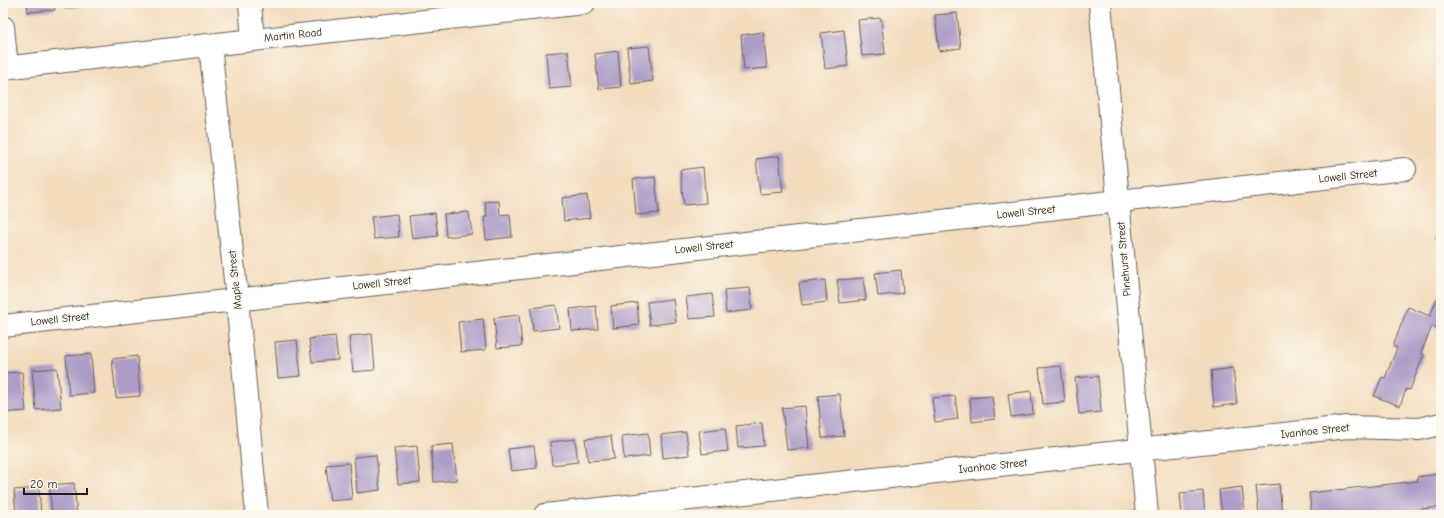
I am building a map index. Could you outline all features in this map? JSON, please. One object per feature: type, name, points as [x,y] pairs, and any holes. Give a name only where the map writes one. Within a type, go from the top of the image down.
[{"type":"street","points":[[250,3],[253,40]]},
{"type":"street","name":"Martin Road","points":[[5,68],[253,40],[508,7],[584,3]]},
{"type":"street","name":"Pinehurst Street","points":[[1100,3],[1147,515]]},
{"type":"street","points":[[3,27],[5,68]]},
{"type":"street","name":"Maple Street","points":[[210,45],[237,299],[257,515]]},
{"type":"street","name":"Lowell Street","points":[[3,326],[1405,169]]},
{"type":"street","name":"Ivanhoe Street","points":[[545,515],[1347,427],[1419,429],[1441,424]]},
{"type":"building","points":[[27,3],[54,3],[55,10],[28,12]]},
{"type":"building","points":[[65,3],[92,3],[93,5],[65,8]]},
{"type":"building","points":[[957,13],[961,48],[939,51],[935,15]]},
{"type":"building","points":[[881,18],[885,54],[862,56],[858,20]]},
{"type":"building","points":[[844,30],[848,66],[825,69],[821,33]]},
{"type":"building","points":[[763,32],[767,68],[744,70],[741,35]]},
{"type":"building","points":[[649,46],[653,81],[631,84],[627,48]]},
{"type":"building","points":[[568,51],[572,87],[549,89],[546,53]]},
{"type":"building","points":[[618,51],[621,87],[599,89],[595,54]]},
{"type":"building","points":[[779,156],[783,192],[760,194],[756,159]]},
{"type":"building","points":[[703,167],[706,203],[684,205],[680,170]]},
{"type":"building","points":[[655,177],[659,213],[636,215],[633,179]]},
{"type":"building","points":[[587,195],[590,218],[564,221],[562,198]]},
{"type":"building","points":[[499,201],[500,215],[510,214],[512,237],[486,240],[484,217],[487,217],[485,202]]},
{"type":"building","points":[[469,212],[472,234],[446,237],[444,214]]},
{"type":"building","points":[[435,213],[438,236],[412,239],[409,216]]},
{"type":"building","points":[[397,214],[399,237],[374,239],[371,217]]},
{"type":"building","points":[[1441,227],[1441,240],[1436,239]]},
{"type":"building","points":[[901,270],[903,293],[878,296],[875,273]]},
{"type":"building","points":[[863,278],[866,300],[840,303],[837,280]]},
{"type":"building","points":[[825,280],[827,302],[802,305],[799,283]]},
{"type":"building","points":[[750,288],[752,310],[726,313],[724,290]]},
{"type":"building","points":[[712,294],[715,317],[689,319],[686,297]]},
{"type":"building","points":[[1437,298],[1441,299],[1441,329],[1432,326],[1421,353],[1424,354],[1410,390],[1406,389],[1400,406],[1374,396],[1382,377],[1385,378],[1397,348],[1393,346],[1408,307],[1430,316]]},
{"type":"building","points":[[673,299],[676,322],[650,325],[647,302]]},
{"type":"building","points":[[637,303],[639,325],[613,328],[611,306]]},
{"type":"building","points":[[556,305],[559,328],[533,331],[531,308]]},
{"type":"building","points":[[596,306],[598,329],[572,331],[570,309]]},
{"type":"building","points":[[519,315],[522,346],[497,348],[494,318]]},
{"type":"building","points":[[483,319],[486,350],[461,352],[458,322]]},
{"type":"building","points":[[372,334],[375,370],[353,372],[349,336]]},
{"type":"building","points":[[335,336],[338,360],[312,362],[309,339]]},
{"type":"building","points":[[297,340],[301,376],[278,378],[275,342]]},
{"type":"building","points":[[91,354],[94,393],[69,395],[66,356]]},
{"type":"building","points":[[137,356],[140,396],[116,398],[112,359]]},
{"type":"building","points":[[1061,366],[1065,402],[1043,404],[1039,368]]},
{"type":"building","points":[[57,368],[61,408],[36,410],[32,370]]},
{"type":"building","points":[[1233,368],[1237,404],[1214,407],[1211,371]]},
{"type":"building","points":[[22,372],[26,411],[3,413],[3,373]]},
{"type":"building","points":[[1098,376],[1101,412],[1079,414],[1075,378]]},
{"type":"building","points":[[1031,391],[1033,414],[1011,417],[1008,394]]},
{"type":"building","points":[[840,394],[844,436],[822,438],[818,396]]},
{"type":"building","points":[[955,396],[958,419],[935,422],[932,398]]},
{"type":"building","points":[[992,396],[995,419],[972,422],[970,398]]},
{"type":"building","points":[[805,406],[809,448],[787,450],[782,408]]},
{"type":"building","points":[[762,423],[764,446],[738,448],[736,426]]},
{"type":"building","points":[[725,428],[728,451],[702,454],[699,431]]},
{"type":"building","points":[[686,432],[689,455],[663,458],[661,435]]},
{"type":"building","points":[[648,433],[650,456],[624,459],[622,436]]},
{"type":"building","points":[[611,436],[614,459],[588,461],[585,439]]},
{"type":"building","points":[[575,439],[578,462],[552,465],[550,442]]},
{"type":"building","points":[[453,444],[457,480],[434,482],[431,446]]},
{"type":"building","points":[[417,446],[420,482],[398,484],[394,448]]},
{"type":"building","points":[[534,446],[537,468],[511,471],[508,449]]},
{"type":"building","points":[[376,455],[380,490],[357,493],[354,457]]},
{"type":"building","points":[[349,463],[352,499],[330,501],[326,465]]},
{"type":"building","points":[[1439,474],[1441,479],[1441,507],[1367,515],[1312,515],[1309,493],[1418,481],[1417,477]]},
{"type":"building","points":[[74,483],[77,515],[52,515],[49,485]]},
{"type":"building","points":[[1279,484],[1282,515],[1259,515],[1256,486]]},
{"type":"building","points":[[1242,487],[1245,515],[1222,515],[1219,490]]},
{"type":"building","points":[[39,488],[41,515],[16,515],[14,490]]},
{"type":"building","points":[[1203,491],[1205,515],[1182,515],[1180,493]]}]
